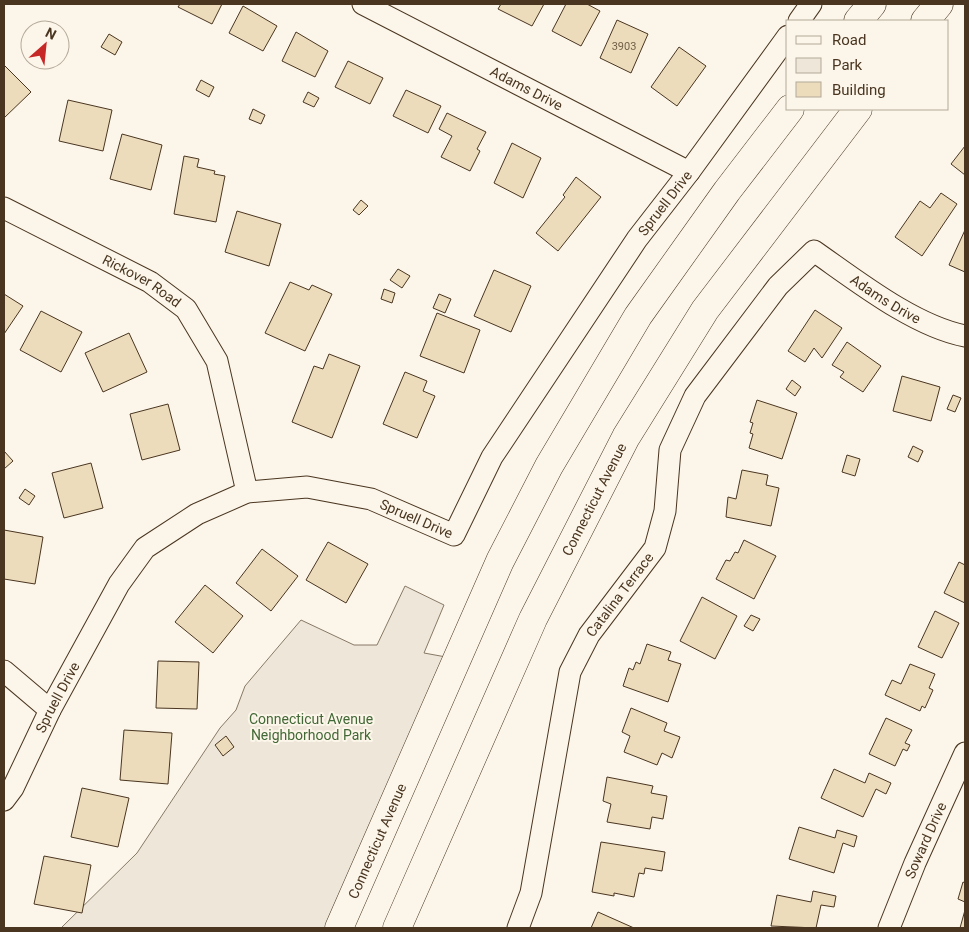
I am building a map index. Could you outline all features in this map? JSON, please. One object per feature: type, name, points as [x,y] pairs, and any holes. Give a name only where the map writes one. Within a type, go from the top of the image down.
[{"type":"main road","points":[[859,20],[872,4]]},
{"type":"main road","points":[[926,20],[939,4]]},
{"type":"main road","name":"Connecticut Avenue","points":[[339,928],[500,561],[549,466],[638,316],[726,191],[789,110]]},
{"type":"main road","name":"Connecticut Avenue","points":[[397,928],[533,619],[626,437],[705,310],[857,110]]},
{"type":"street","name":"Adams Drive","points":[[363,4],[689,172]]},
{"type":"street","points":[[800,20],[811,4]]},
{"type":"street","name":"Spruell Drive","points":[[4,800],[13,788],[50,710],[119,584],[146,548],[197,514],[247,492],[308,486],[371,499],[454,535],[492,457],[637,240],[786,39]]},
{"type":"street","name":"Rickover Road","points":[[4,208],[150,282],[186,309],[217,361],[247,492]]},
{"type":"street","name":"Adams Drive","points":[[814,250],[895,307],[954,334],[965,336]]},
{"type":"street","name":"Catalina Terrace","points":[[518,928],[531,893],[570,672],[589,635],[655,548],[665,511],[670,450],[696,396],[778,286],[814,250]]},
{"type":"street","points":[[4,671],[50,710]]},
{"type":"street","name":"Soward Drive","points":[[889,928],[914,862],[965,753]]},
{"type":"green space","name":"Connecticut Avenue Neighborhood Park","points":[[405,586],[444,605],[424,653],[457,659],[339,928],[61,928],[137,853],[220,728],[236,710],[245,686],[301,620],[354,645],[377,645]]},
{"type":"building","points":[[180,4],[222,4],[212,24],[178,7]]},
{"type":"building","points":[[501,4],[544,4],[532,26],[498,9]]},
{"type":"building","points":[[566,4],[587,4],[600,11],[581,46],[552,31]]},
{"type":"building","points":[[243,6],[277,26],[263,51],[229,33]]},
{"type":"building","points":[[617,20],[648,34],[631,73],[600,58]]},
{"type":"building","points":[[296,32],[328,51],[315,77],[282,61]]},
{"type":"building","points":[[109,34],[122,42],[115,55],[101,47]]},
{"type":"building","points":[[679,47],[706,66],[677,106],[651,87]]},
{"type":"building","points":[[348,61],[383,78],[370,104],[335,87]]},
{"type":"building","points":[[4,65],[31,92],[4,118]]},
{"type":"building","points":[[201,80],[214,87],[209,97],[196,90]]},
{"type":"building","points":[[406,90],[441,106],[428,133],[393,116]]},
{"type":"building","points":[[308,92],[319,98],[314,107],[303,102]]},
{"type":"building","points":[[68,100],[112,110],[103,151],[59,141]]},
{"type":"building","points":[[253,109],[265,115],[261,124],[249,119]]},
{"type":"building","points":[[447,113],[486,132],[477,149],[480,151],[470,171],[441,157],[452,136],[439,129]]},
{"type":"building","points":[[122,134],[162,145],[151,190],[110,179]]},
{"type":"building","points":[[512,143],[541,158],[523,198],[494,183]]},
{"type":"building","points":[[965,146],[965,175],[951,164]]},
{"type":"building","points":[[184,156],[199,159],[197,167],[215,171],[214,174],[225,176],[216,222],[174,214]]},
{"type":"building","points":[[576,177],[601,197],[558,251],[536,233],[565,197],[563,195]]},
{"type":"building","points":[[941,193],[957,204],[922,256],[895,237],[920,201],[930,208]]},
{"type":"building","points":[[361,200],[368,206],[359,215],[353,210]]},
{"type":"building","points":[[237,211],[281,224],[269,266],[225,252]]},
{"type":"building","points":[[965,230],[965,272],[949,265]]},
{"type":"building","points":[[398,269],[410,276],[402,288],[390,280]]},
{"type":"building","points":[[494,270],[531,286],[511,332],[474,316]]},
{"type":"building","points":[[290,282],[309,290],[312,285],[332,294],[305,351],[265,333]]},
{"type":"building","points":[[384,289],[395,293],[392,303],[381,299]]},
{"type":"building","points":[[4,294],[23,306],[4,334]]},
{"type":"building","points":[[439,294],[451,299],[445,313],[433,308]]},
{"type":"building","points":[[815,310],[842,328],[822,358],[814,348],[805,362],[788,351]]},
{"type":"building","points":[[41,311],[82,332],[61,372],[20,350]]},
{"type":"building","points":[[437,313],[480,330],[464,373],[420,356]]},
{"type":"building","points":[[129,333],[147,372],[103,392],[85,353]]},
{"type":"building","points":[[847,342],[881,366],[863,392],[840,377],[844,372],[832,365]]},
{"type":"building","points":[[329,354],[360,366],[332,438],[292,422],[314,366],[323,369]]},
{"type":"building","points":[[405,372],[427,381],[423,391],[435,396],[417,438],[383,424]]},
{"type":"building","points":[[902,376],[940,387],[931,421],[893,411]]},
{"type":"building","points":[[792,380],[801,387],[795,396],[786,389]]},
{"type":"building","points":[[953,395],[961,398],[955,412],[947,409]]},
{"type":"building","points":[[757,400],[797,413],[782,459],[749,448],[753,434],[750,433],[753,423],[750,422]]},
{"type":"building","points":[[168,404],[180,450],[142,460],[130,414]]},
{"type":"building","points":[[913,446],[923,451],[918,462],[908,457]]},
{"type":"building","points":[[4,451],[13,461],[4,469]]},
{"type":"building","points":[[847,455],[860,459],[855,476],[842,472]]},
{"type":"building","points":[[91,463],[103,508],[64,518],[52,473]]},
{"type":"building","points":[[742,470],[768,475],[766,485],[779,488],[771,526],[726,517],[728,497],[736,499]]},
{"type":"building","points":[[25,489],[35,496],[29,505],[19,498]]},
{"type":"building","points":[[4,530],[43,537],[35,584],[4,579]]},
{"type":"building","points":[[744,540],[776,556],[754,599],[716,579],[726,560],[730,561],[735,552],[738,553]]},
{"type":"building","points":[[328,542],[368,564],[346,603],[306,580]]},
{"type":"building","points":[[262,549],[298,576],[271,611],[236,583]]},
{"type":"building","points":[[959,562],[965,565],[965,603],[944,593]]},
{"type":"building","points":[[205,585],[243,616],[213,653],[175,622]]},
{"type":"building","points":[[702,597],[737,616],[715,659],[680,641]]},
{"type":"building","points":[[935,611],[959,623],[942,658],[918,647]]},
{"type":"building","points":[[751,615],[760,619],[753,631],[744,626]]},
{"type":"building","points":[[647,644],[671,652],[668,660],[681,664],[668,702],[623,686],[629,668],[633,670],[636,662],[640,664]]},
{"type":"building","points":[[158,661],[199,662],[197,709],[156,708]]},
{"type":"building","points":[[910,664],[935,674],[929,688],[933,690],[925,708],[922,706],[920,711],[885,695],[892,680],[901,684]]},
{"type":"building","points":[[631,708],[667,723],[664,731],[680,737],[672,758],[662,753],[657,765],[624,752],[630,736],[622,732]]},
{"type":"building","points":[[886,718],[912,730],[905,743],[910,745],[907,751],[903,749],[895,766],[869,754]]},
{"type":"building","points":[[124,730],[172,733],[168,784],[120,780]]},
{"type":"building","points":[[226,736],[234,747],[223,756],[215,745]]},
{"type":"building","points":[[834,769],[865,783],[869,773],[891,783],[886,794],[876,789],[863,817],[821,798]]},
{"type":"building","points":[[607,777],[653,786],[651,793],[667,796],[663,819],[652,817],[650,829],[607,822],[611,804],[603,801]]},
{"type":"building","points":[[82,788],[129,798],[118,847],[71,837]]},
{"type":"building","points":[[799,827],[835,838],[837,830],[857,836],[854,847],[843,843],[834,873],[789,859]]},
{"type":"building","points":[[601,842],[665,852],[662,871],[645,868],[644,874],[639,873],[634,897],[614,893],[614,896],[592,892]]},
{"type":"building","points":[[44,856],[91,865],[82,913],[34,904]]},
{"type":"building","points":[[963,882],[965,883],[965,902],[958,899]]},
{"type":"building","points":[[813,891],[836,896],[834,907],[821,905],[816,928],[771,926],[777,895],[811,902]]},
{"type":"building","points":[[965,910],[965,928],[960,928]]},
{"type":"building","points":[[598,912],[634,928],[591,928]]}]
